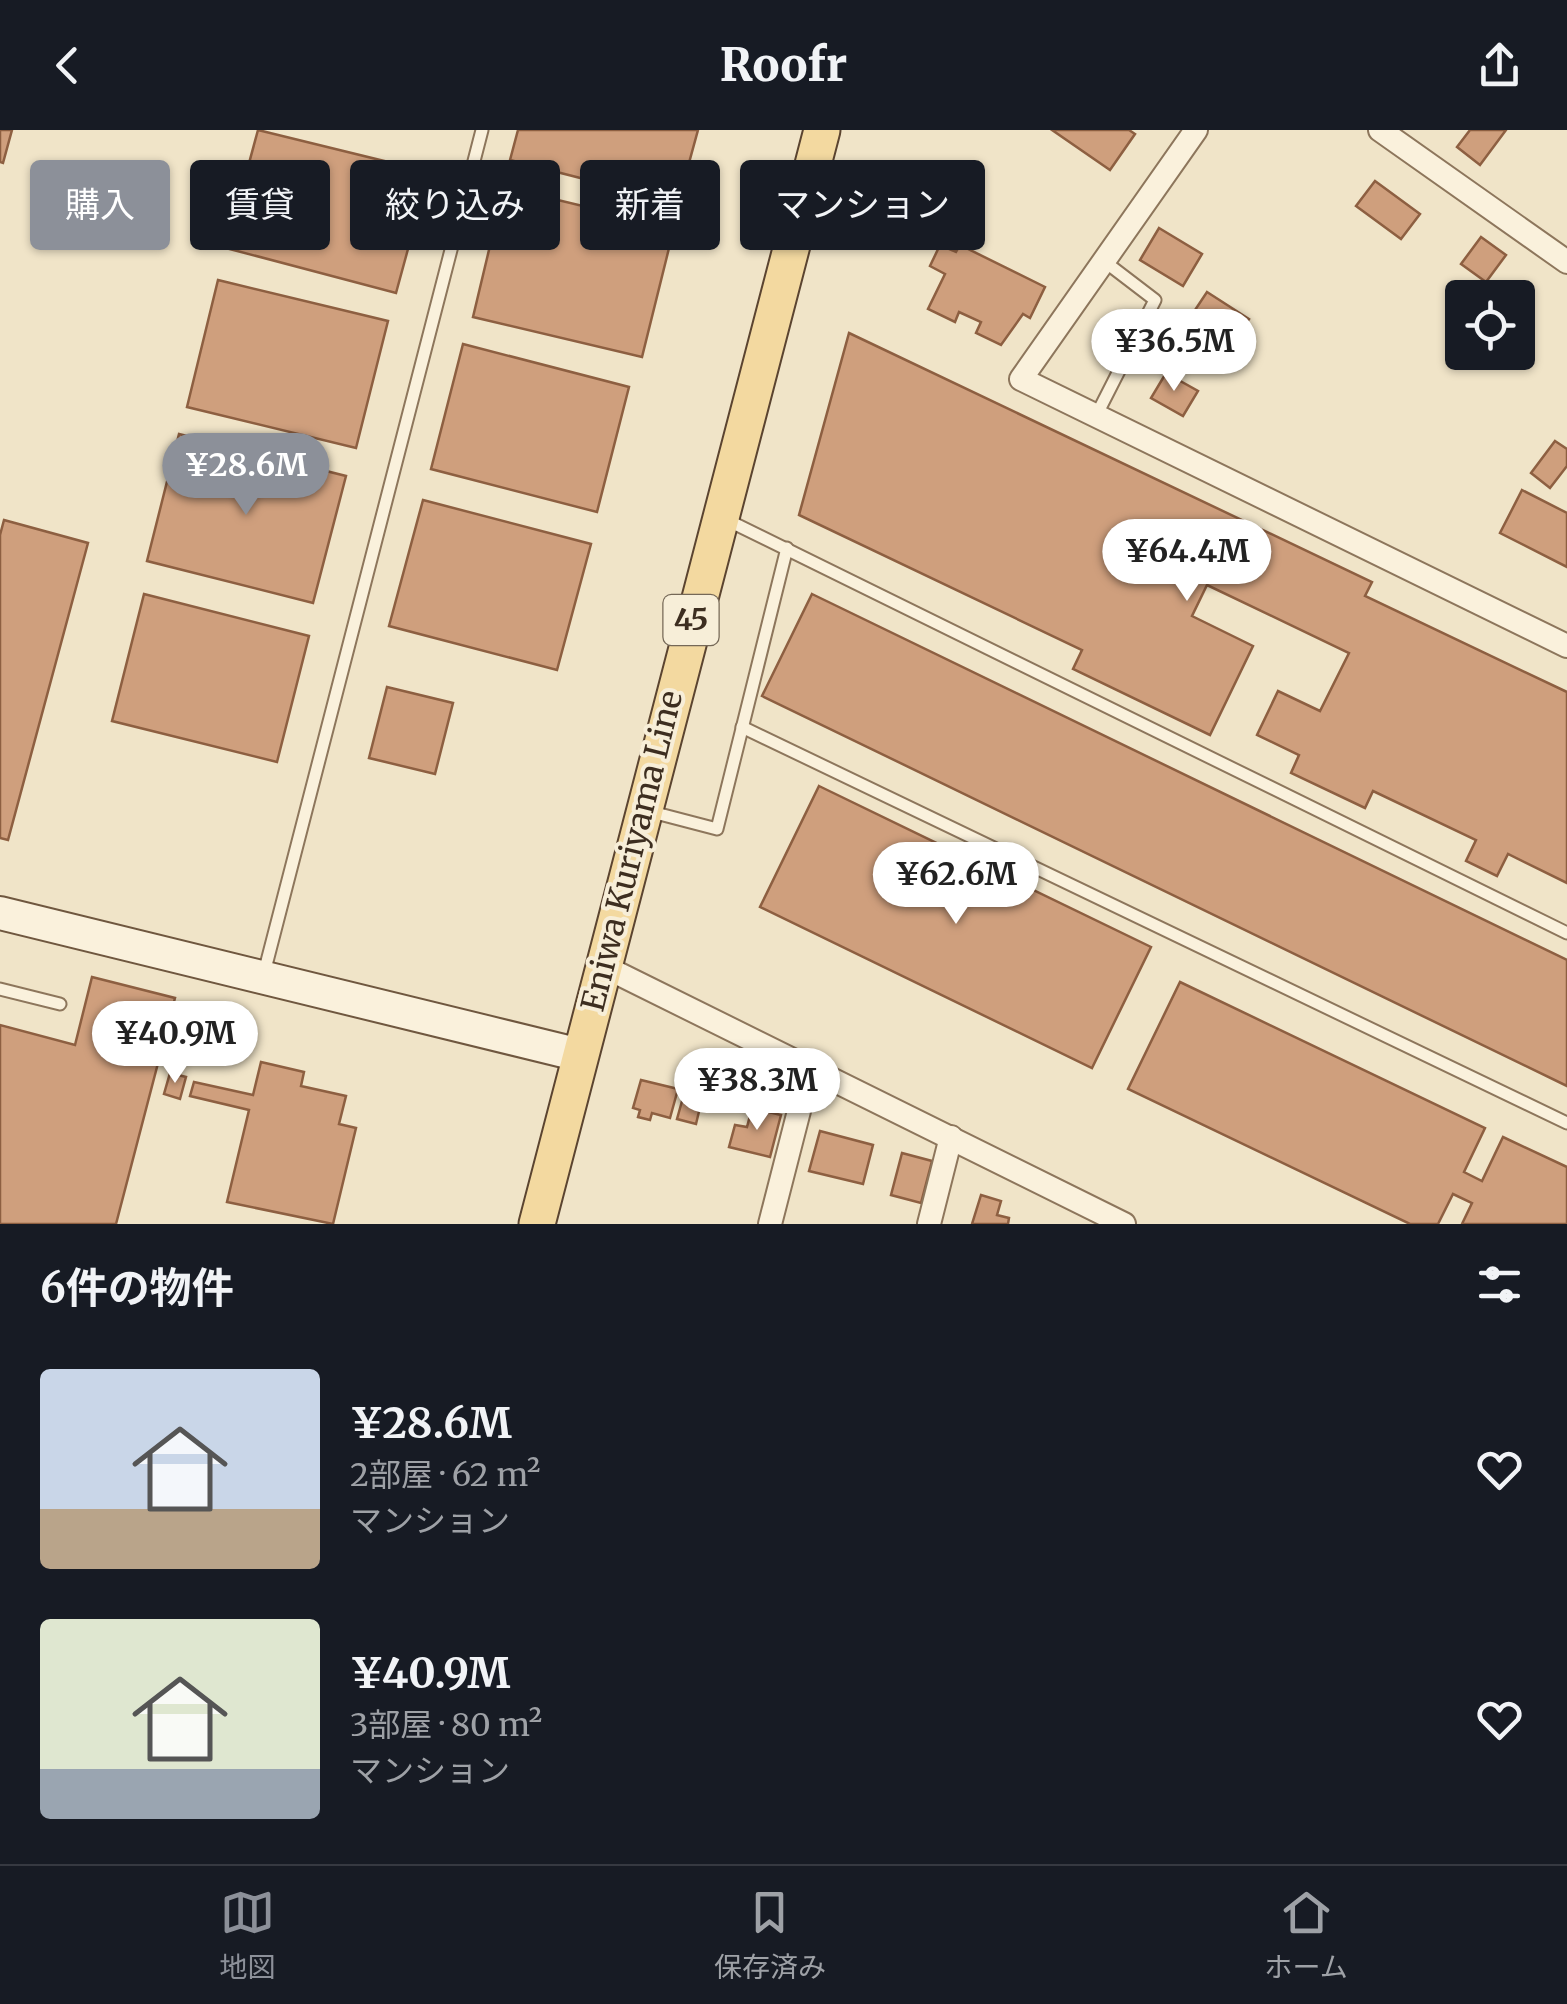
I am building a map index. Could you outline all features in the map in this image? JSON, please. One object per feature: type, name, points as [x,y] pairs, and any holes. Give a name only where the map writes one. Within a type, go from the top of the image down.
[{"type":"main road","name":"Eniwa Kuriyama Line","points":[[538,1224],[718,516],[822,130]]},
{"type":"street","points":[[1196,130],[1021,379],[1567,646]]},
{"type":"street","points":[[1380,130],[1567,262]]},
{"type":"street","points":[[0,913],[580,1054]]},
{"type":"street","points":[[603,966],[951,1137],[1087,1216],[1124,1224]]},
{"type":"street","points":[[770,1224],[810,1068]]},
{"type":"street","points":[[928,1224],[951,1137]]},
{"type":"lane","points":[[263,977],[482,130]]},
{"type":"lane","points":[[1096,416],[1155,300],[1104,262]]},
{"type":"lane","points":[[718,516],[1567,933]]},
{"type":"lane","points":[[642,809],[717,829],[786,548]]},
{"type":"lane","points":[[742,727],[1567,1122]]},
{"type":"lane","points":[[0,989],[60,1004]]},
{"type":"building","points":[[0,130],[12,130],[3,163],[0,162]]},
{"type":"building","points":[[258,130],[380,160],[350,160],[350,250],[408,250],[396,293],[234,250],[330,250],[330,160],[250,160]]},
{"type":"building","points":[[518,130],[698,130],[690,160],[580,160],[580,178],[560,173],[560,160],[510,160]]},
{"type":"building","points":[[1052,130],[1129,130],[1135,134],[1110,170]]},
{"type":"building","points":[[1470,130],[1506,130],[1480,165],[1457,147]]},
{"type":"building","points":[[1375,181],[1420,214],[1401,239],[1356,206]]},
{"type":"building","points":[[560,201],[580,205],[580,250],[669,250],[642,357],[473,317],[489,250],[560,250]]},
{"type":"building","points":[[1159,228],[1202,254],[1183,286],[1140,260]]},
{"type":"building","points":[[1481,237],[1506,255],[1487,280],[1461,264]]},
{"type":"building","points":[[938,250],[970,250],[1045,287],[1030,318],[1023,314],[1001,345],[976,333],[981,322],[959,312],[955,322],[928,309],[945,274],[930,266]]},
{"type":"building","points":[[218,280],[388,321],[356,448],[187,407]]},
{"type":"building","points":[[1207,292],[1249,319],[1232,343],[1218,334],[1214,339],[1191,316]]},
{"type":"building","points":[[849,333],[1372,582],[1365,596],[1567,692],[1567,883],[1508,854],[1497,876],[1466,861],[1476,840],[1373,791],[1365,808],[1291,773],[1299,755],[1257,735],[1278,691],[1320,711],[1349,653],[1207,585],[1192,616],[1253,646],[1210,735],[1073,669],[1082,650],[799,515]]},
{"type":"building","points":[[1170,337],[1190,350],[1179,367],[1159,354]]},
{"type":"building","points":[[463,344],[629,387],[597,512],[431,469]]},
{"type":"building","points":[[1166,373],[1198,391],[1183,416],[1151,398]]},
{"type":"building","points":[[179,434],[346,476],[313,603],[147,561]]},
{"type":"building","points":[[1555,441],[1567,449],[1567,466],[1550,488],[1531,473]]},
{"type":"building","points":[[1522,490],[1567,513],[1567,567],[1500,533]]},
{"type":"building","points":[[423,500],[591,544],[557,670],[389,626]]},
{"type":"building","points":[[4,520],[88,543],[8,840],[0,838],[0,535]]},
{"type":"building","points":[[144,594],[309,636],[277,762],[112,721]]},
{"type":"building","points":[[812,594],[1567,960],[1567,1086],[762,696]]},
{"type":"building","points":[[387,687],[453,703],[435,774],[369,758]]},
{"type":"building","points":[[819,786],[1151,947],[1092,1068],[760,907]]},
{"type":"building","points":[[92,977],[175,998],[116,1224],[0,1224],[0,1025],[75,1045]]},
{"type":"building","points":[[1180,982],[1485,1128],[1464,1172],[1482,1181],[1503,1137],[1567,1167],[1567,1224],[1462,1224],[1472,1203],[1453,1194],[1438,1224],[1410,1224],[1128,1089]]},
{"type":"building","points":[[261,1062],[304,1072],[301,1086],[346,1096],[339,1124],[356,1128],[333,1224],[227,1202],[249,1110],[190,1096],[194,1082],[253,1095]]},
{"type":"building","points":[[170,1073],[186,1077],[180,1099],[164,1094]]},
{"type":"building","points":[[641,1080],[678,1089],[670,1118],[652,1113],[650,1120],[638,1117],[640,1110],[633,1108]]},
{"type":"building","points":[[684,1094],[702,1099],[696,1124],[677,1119]]},
{"type":"building","points":[[752,1108],[781,1115],[770,1157],[729,1147],[735,1125],[747,1127]]},
{"type":"building","points":[[820,1131],[873,1145],[863,1184],[809,1171]]},
{"type":"building","points":[[902,1153],[932,1161],[921,1203],[891,1195]]},
{"type":"building","points":[[981,1195],[1001,1201],[997,1215],[1009,1218],[1008,1224],[972,1224]]}]
